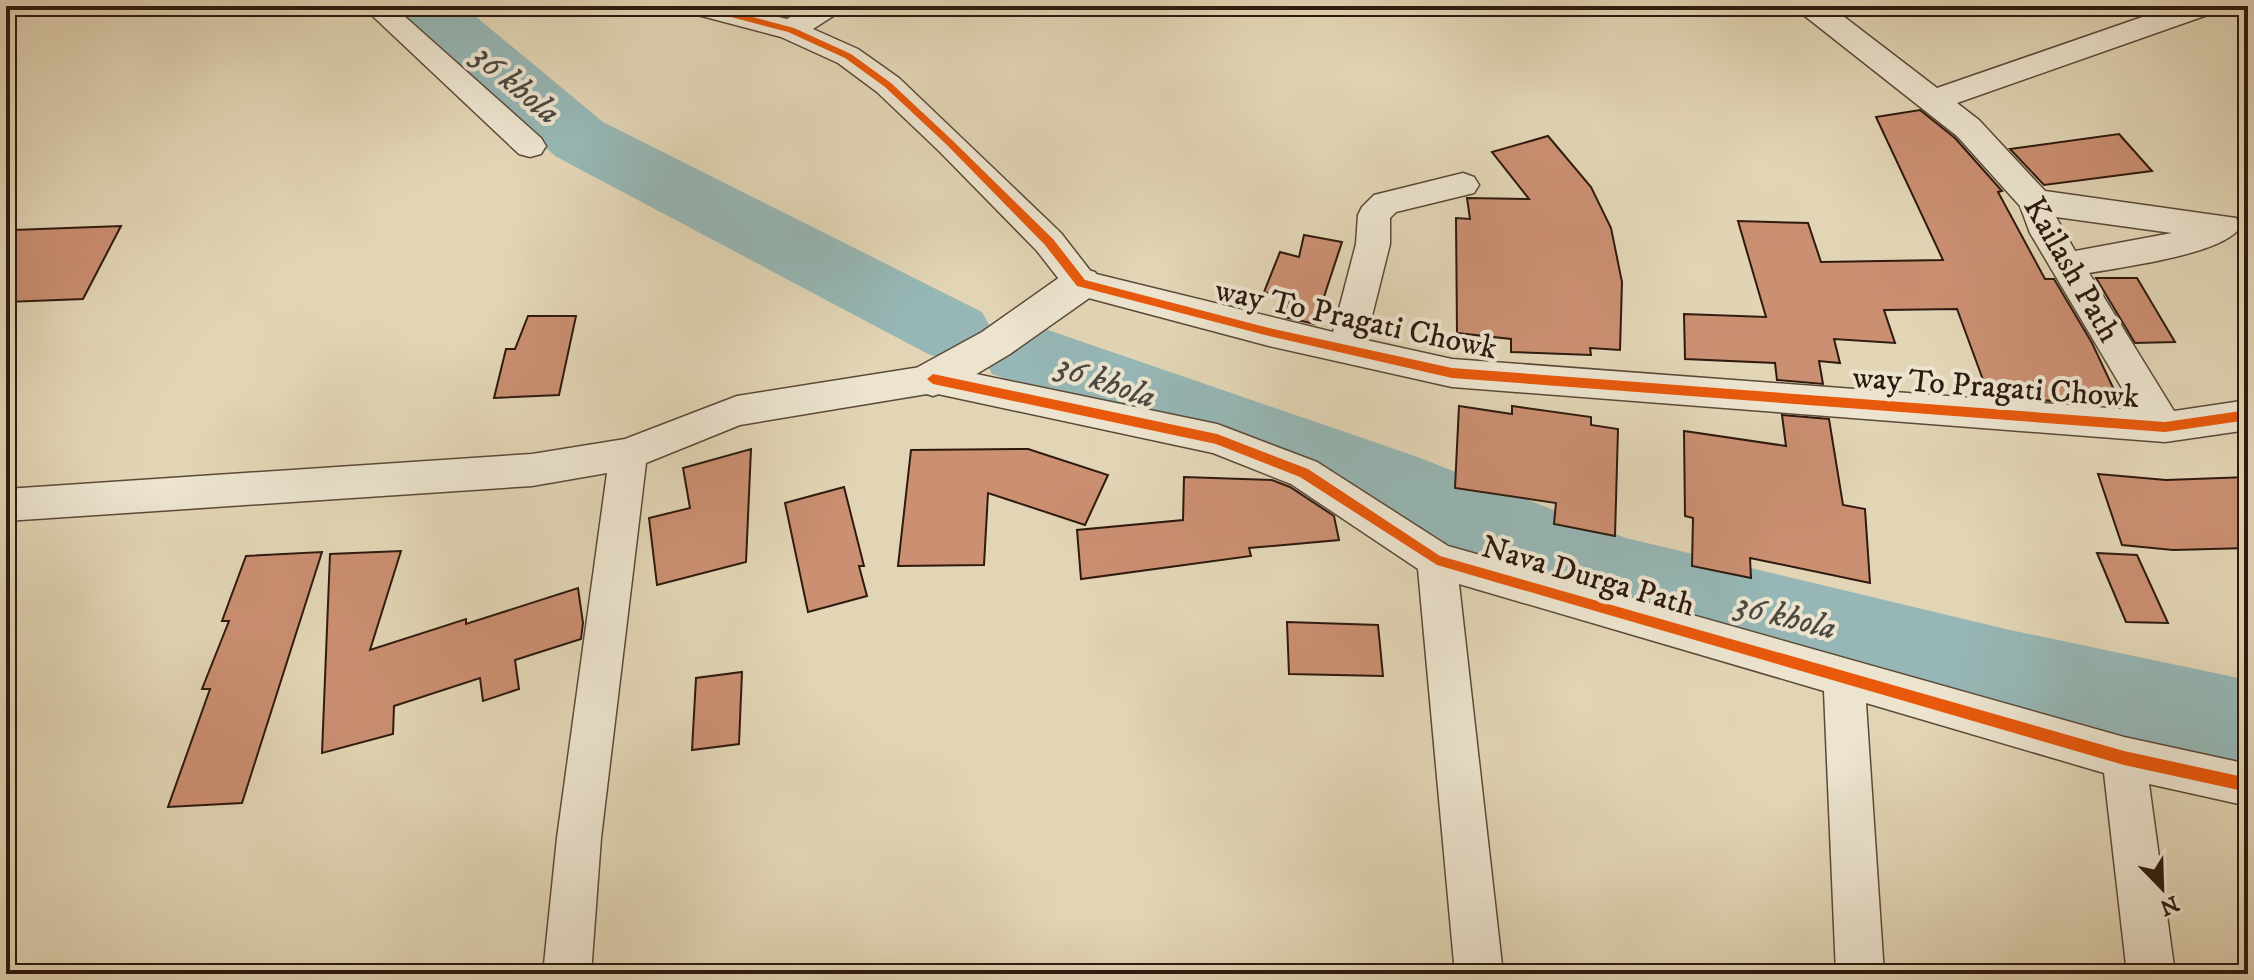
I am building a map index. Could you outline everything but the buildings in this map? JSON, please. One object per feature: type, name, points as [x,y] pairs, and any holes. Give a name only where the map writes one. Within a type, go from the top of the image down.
[{"type":"street","points":[[376,6],[530,146]]},
{"type":"street","points":[[6,505],[532,470],[628,454],[737,411],[933,379],[996,343],[1081,283],[1049,242],[888,85],[848,56],[791,30],[700,6]]},
{"type":"street","points":[[791,30],[828,6]]},
{"type":"street","name":"Kailash Path","points":[[1811,6],[1968,128],[2035,201],[2042,224],[2165,427]]},
{"type":"street","points":[[1932,101],[2203,6]]},
{"type":"street","points":[[1346,350],[1373,244],[1374,215],[1385,203],[1463,185]]},
{"type":"street","points":[[2035,201],[2102,213],[2236,223]]},
{"type":"street","points":[[2066,265],[2179,244],[2236,223]]},
{"type":"street","name":"way To Pragati Chowk","points":[[1081,283],[1346,350],[1452,373],[2165,427],[2248,415]]},
{"type":"street","name":"Nava Durga Path","points":[[933,379],[1217,439],[1304,473],[1437,560],[2124,758],[2248,785]]},
{"type":"street","points":[[567,974],[579,838],[628,454]]},
{"type":"street","points":[[1437,560],[1479,974]]},
{"type":"street","points":[[1844,677],[1860,974]]},
{"type":"street","points":[[2124,758],[2151,974]]},
{"type":"waterway","name":"36 khola","points":[[423,6],[579,139],[955,333]]},
{"type":"waterway","name":"36 khola","points":[[1020,352],[1382,480],[1622,576],[2010,673],[2248,725]]},
{"type":"cycle path","points":[[700,6],[791,30],[848,56],[888,85],[1049,242],[1081,283],[1269,332],[1452,373],[2165,427],[2248,415]]},
{"type":"cycle path","points":[[933,379],[1217,439],[1304,473],[1437,560],[2124,758],[2248,785]]}]
